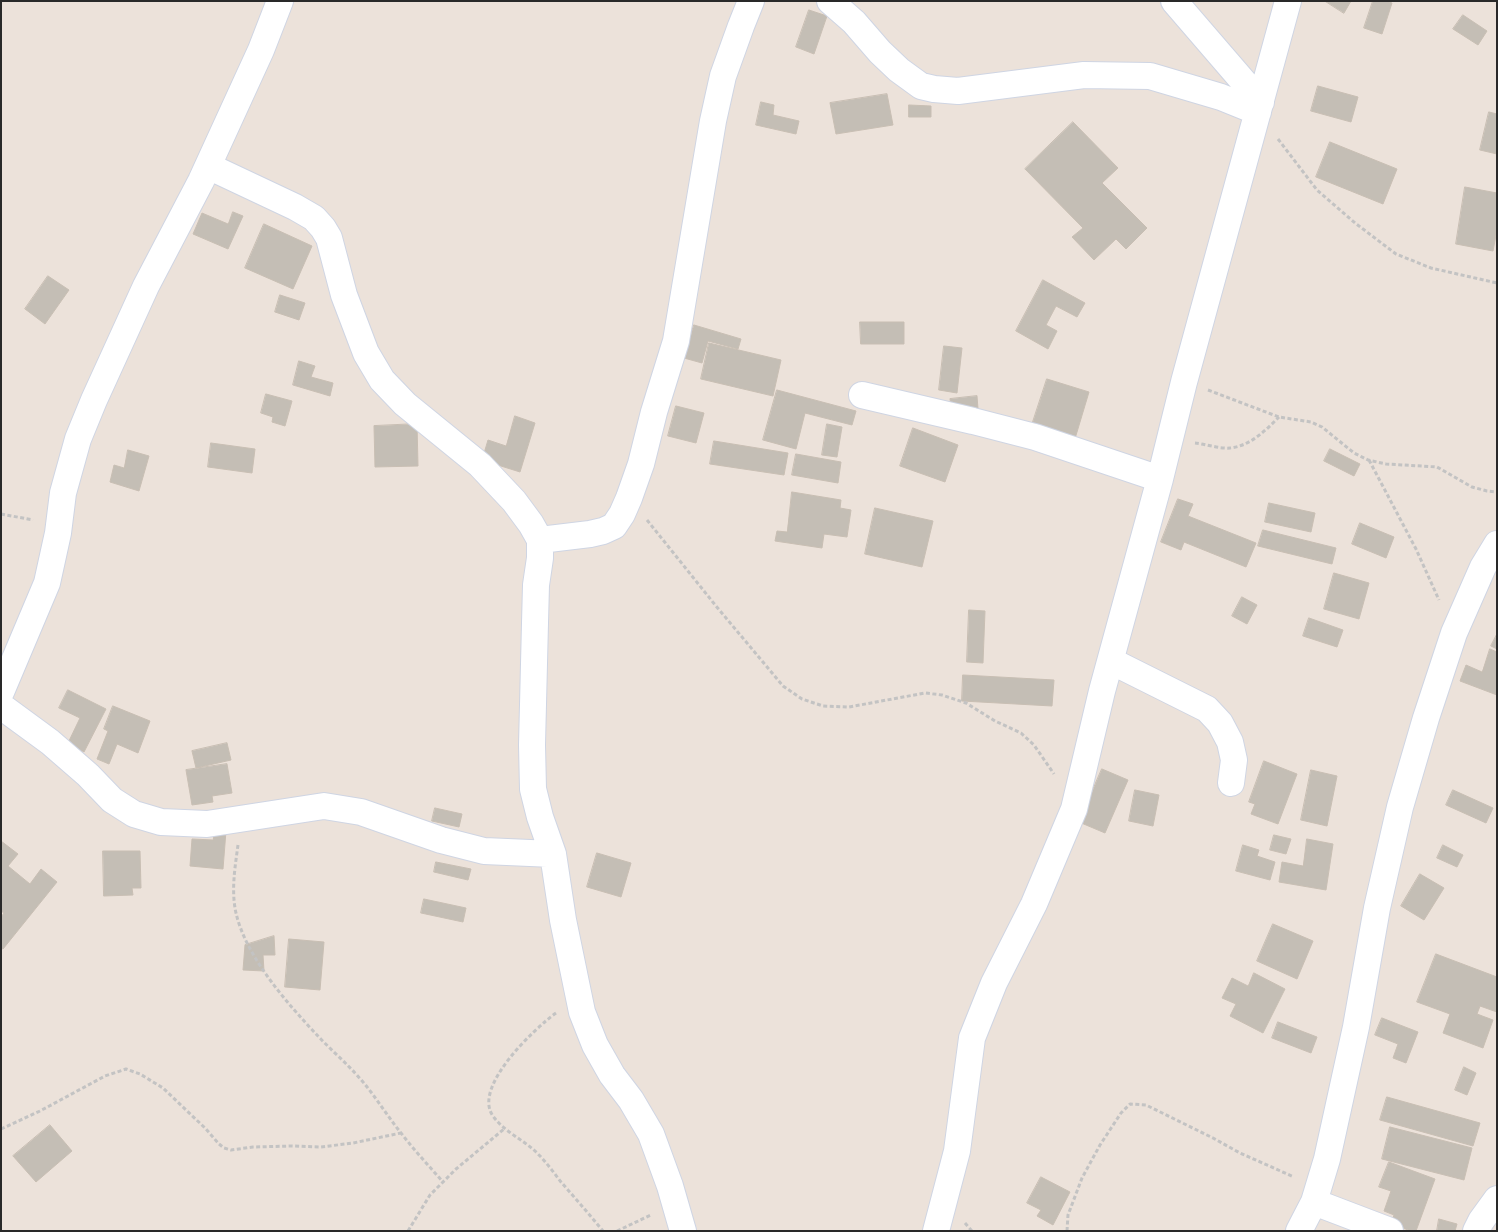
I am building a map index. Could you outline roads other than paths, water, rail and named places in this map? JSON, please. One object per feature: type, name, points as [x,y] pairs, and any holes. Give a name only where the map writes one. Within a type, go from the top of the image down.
[{"type":"street","points":[[1,692],[47,583],[58,533],[63,492],[78,439],[146,286],[208,166],[261,50],[280,1]]},
{"type":"street","points":[[540,540],[590,534],[608,529],[614,526],[629,498],[641,464],[654,412],[676,341],[713,121],[723,76],[752,1]]},
{"type":"street","points":[[830,1],[854,22],[880,52],[899,70],[921,86],[958,91],[1084,75],[1150,76],[1260,107]]},
{"type":"street","points":[[1174,1],[1260,107]]},
{"type":"street","points":[[936,1231],[958,1151],[972,1038],[994,983],[1034,904],[1074,809],[1184,382],[1288,1]]},
{"type":"street","points":[[208,166],[295,207],[314,218],[323,228],[329,238],[344,295],[366,353],[382,380],[405,404],[480,465],[514,501],[540,540],[535,623],[532,745],[534,789],[540,817],[553,854],[563,920],[582,1012],[595,1044],[612,1075],[631,1100],[651,1134],[670,1186],[683,1231]]},
{"type":"street","points":[[862,395],[973,420],[1035,437],[1160,479]]},
{"type":"street","points":[[1299,1231],[1316,1193],[1327,1158],[1354,1036],[1377,908],[1400,807],[1426,718],[1454,633],[1483,567],[1497,544]]},
{"type":"street","points":[[1111,661],[1207,709],[1220,723],[1230,742],[1234,760],[1231,782]]},
{"type":"street","points":[[1,706],[50,742],[88,775],[112,800],[134,814],[161,822],[207,824],[324,806],[361,812],[441,840],[484,851],[553,854]]},
{"type":"street","points":[[1316,1193],[1390,1231]]},
{"type":"street","points":[[1476,1231],[1497,1199]]}]
